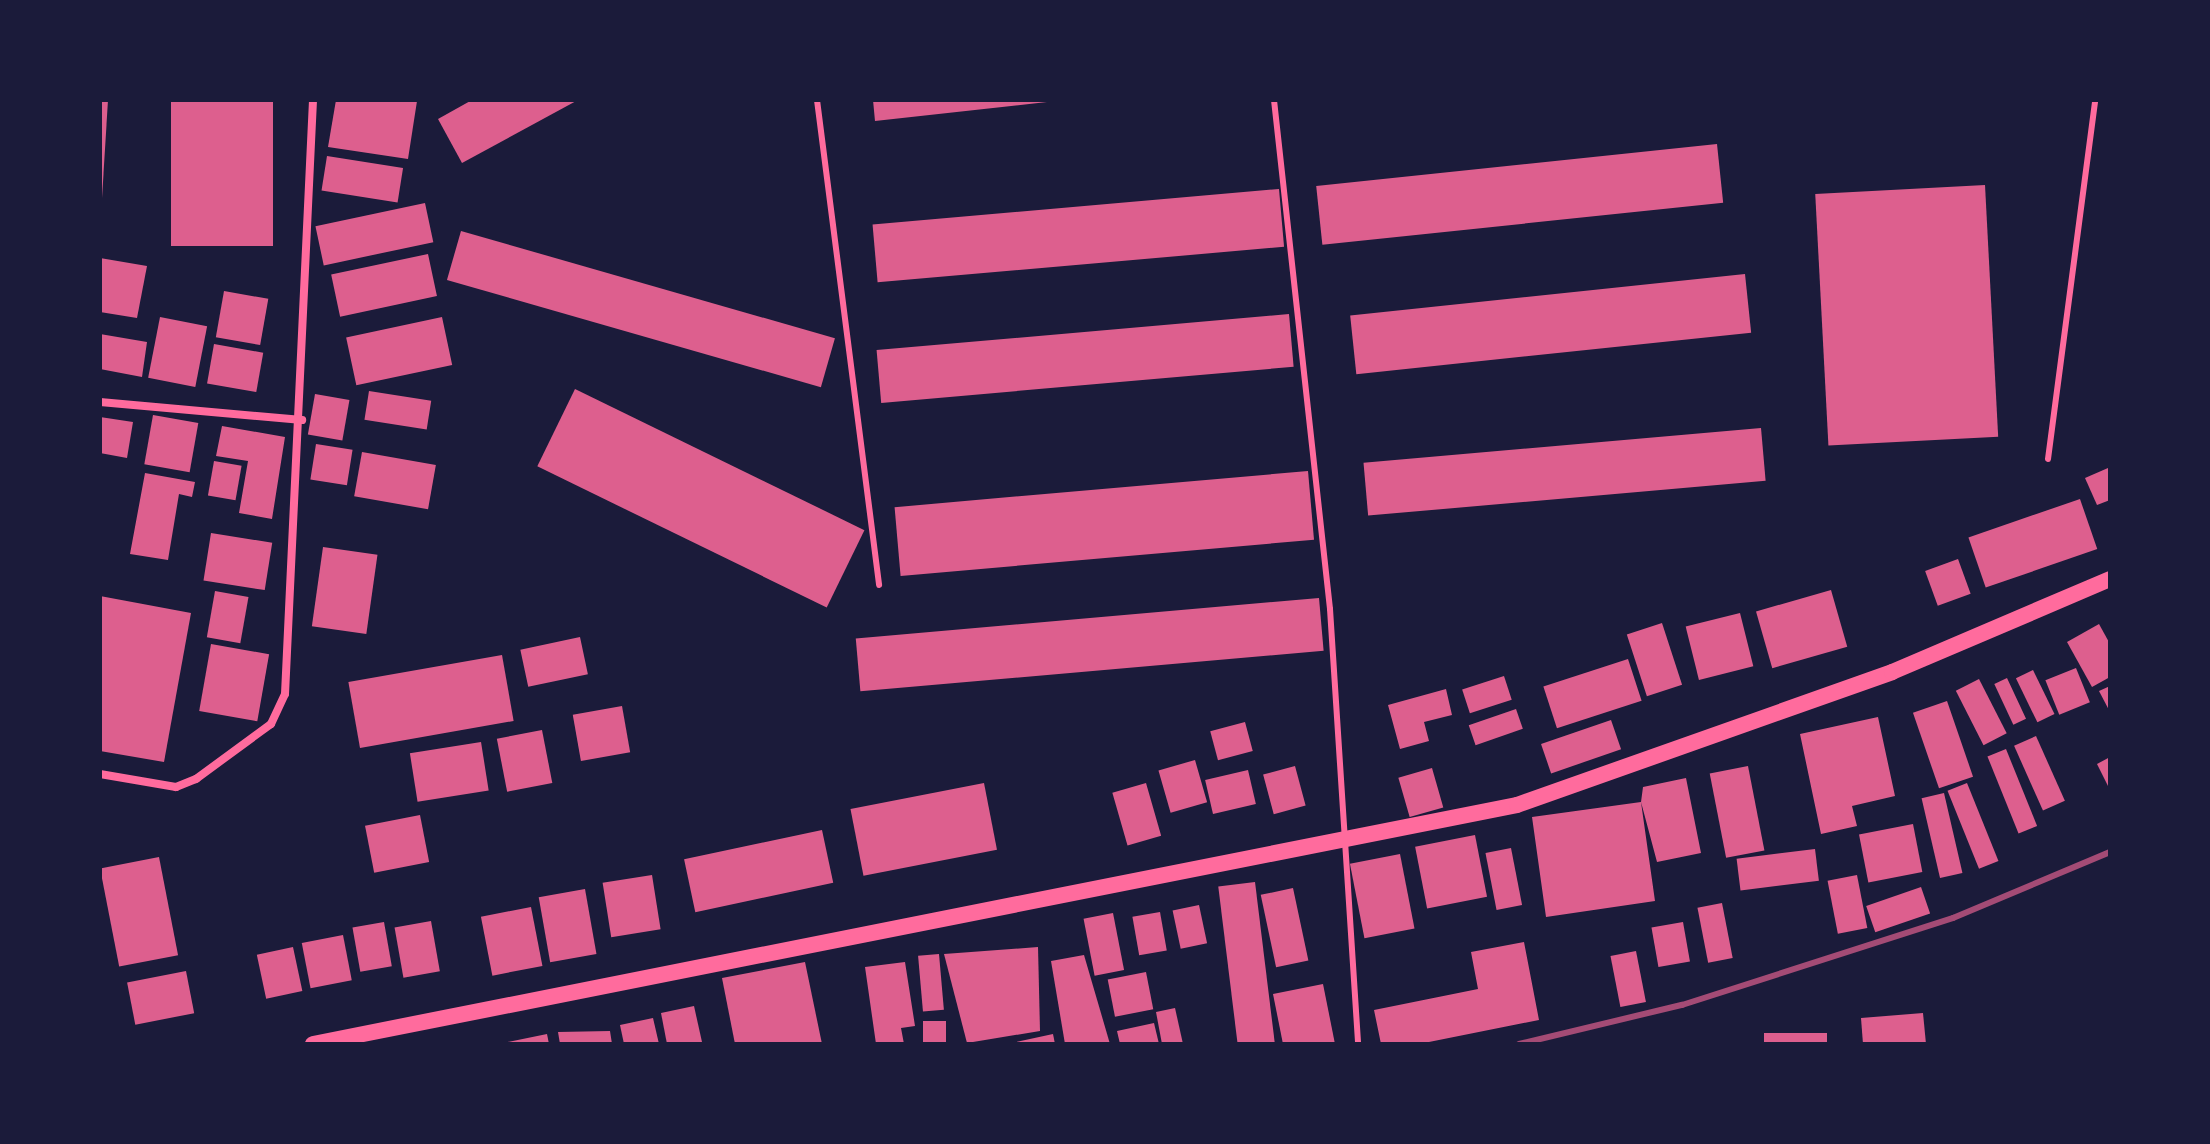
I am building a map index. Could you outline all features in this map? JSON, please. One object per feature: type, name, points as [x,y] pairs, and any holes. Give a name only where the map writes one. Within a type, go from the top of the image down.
[{"type":"main road","points":[[313,1044],[1517,805],[1892,672],[2110,579]]},
{"type":"street","points":[[100,774],[176,787],[271,724],[285,694],[302,420],[313,100]]},
{"type":"street","points":[[100,402],[302,420]]},
{"type":"lane","points":[[817,100],[879,585]]},
{"type":"lane","points":[[1274,100],[1347,838],[1358,1044]]},
{"type":"lane","points":[[2048,459],[2095,100]]},
{"type":"building","points":[[100,100],[108,100],[102,198],[100,198]]},
{"type":"building","points":[[171,100],[273,100],[273,246],[171,246]]},
{"type":"building","points":[[336,100],[417,101],[408,159],[328,147]]},
{"type":"building","points":[[472,100],[578,100],[462,163],[438,119]]},
{"type":"building","points":[[873,100],[1047,100],[1047,102],[875,121]]},
{"type":"building","points":[[1717,144],[1723,203],[1322,245],[1316,186]]},
{"type":"building","points":[[327,156],[403,168],[398,203],[322,191]]},
{"type":"building","points":[[1985,185],[1998,437],[1828,446],[1815,194]]},
{"type":"building","points":[[1279,189],[1284,247],[878,282],[873,225]]},
{"type":"building","points":[[425,203],[433,242],[324,265],[315,226]]},
{"type":"building","points":[[461,231],[835,338],[821,387],[447,280]]},
{"type":"building","points":[[428,254],[437,296],[340,317],[331,275]]},
{"type":"building","points":[[100,258],[147,266],[137,318],[100,312]]},
{"type":"building","points":[[1745,274],[1751,333],[1356,374],[1350,315]]},
{"type":"building","points":[[224,291],[268,299],[260,345],[216,337]]},
{"type":"building","points":[[1289,314],[1294,367],[881,403],[877,350]]},
{"type":"building","points":[[160,317],[207,326],[195,387],[148,378]]},
{"type":"building","points":[[442,317],[452,365],[356,385],[346,337]]},
{"type":"building","points":[[100,334],[147,342],[142,377],[100,369]]},
{"type":"building","points":[[214,344],[263,353],[256,392],[207,383]]},
{"type":"building","points":[[575,389],[864,530],[827,607],[537,466]]},
{"type":"building","points":[[369,391],[431,401],[427,429],[364,420]]},
{"type":"building","points":[[315,394],[349,400],[342,440],[308,434]]},
{"type":"building","points":[[153,415],[198,423],[190,472],[144,464]]},
{"type":"building","points":[[100,417],[133,422],[127,458],[100,453]]},
{"type":"building","points":[[222,426],[285,437],[272,519],[239,513],[248,461],[216,456]]},
{"type":"building","points":[[1761,428],[1766,481],[1368,516],[1364,463]]},
{"type":"building","points":[[316,444],[353,450],[347,485],[310,480]]},
{"type":"building","points":[[362,452],[436,465],[428,509],[354,496]]},
{"type":"building","points":[[214,461],[242,466],[235,500],[208,495]]},
{"type":"building","points":[[2108,468],[2110,500],[2097,505],[2085,478]]},
{"type":"building","points":[[1308,471],[1314,540],[901,576],[895,507]]},
{"type":"building","points":[[145,473],[195,482],[192,497],[179,494],[168,560],[130,554]]},
{"type":"building","points":[[2080,499],[2097,549],[1986,588],[1968,537]]},
{"type":"building","points":[[211,533],[272,543],[265,590],[203,580]]},
{"type":"building","points":[[323,547],[377,555],[366,634],[312,626]]},
{"type":"building","points":[[1958,559],[1971,594],[1938,606],[1925,571]]},
{"type":"building","points":[[1831,590],[1847,647],[1772,668],[1756,611]]},
{"type":"building","points":[[215,591],[248,597],[240,643],[207,637]]},
{"type":"building","points":[[100,596],[191,613],[164,762],[100,751]]},
{"type":"building","points":[[1319,598],[1324,651],[860,691],[856,639]]},
{"type":"building","points":[[1740,613],[1753,666],[1699,680],[1686,627]]},
{"type":"building","points":[[1662,623],[1682,685],[1647,696],[1627,634]]},
{"type":"building","points":[[2099,624],[2110,644],[2110,677],[2092,687],[2067,642]]},
{"type":"building","points":[[580,637],[588,674],[528,687],[520,650]]},
{"type":"building","points":[[211,644],[269,654],[257,721],[199,711]]},
{"type":"building","points":[[502,655],[514,721],[360,748],[348,682]]},
{"type":"building","points":[[1628,659],[1642,701],[1557,728],[1543,687]]},
{"type":"building","points":[[2076,668],[2090,702],[2059,715],[2045,680]]},
{"type":"building","points":[[2033,670],[2054,714],[2037,722],[2016,678]]},
{"type":"building","points":[[1504,676],[1512,700],[1470,713],[1462,690]]},
{"type":"building","points":[[2007,678],[2026,719],[2013,725],[1994,684]]},
{"type":"building","points":[[1979,679],[2007,733],[1984,745],[1956,691]]},
{"type":"building","points":[[2110,686],[2110,712],[2099,691]]},
{"type":"building","points":[[1446,689],[1452,715],[1424,722],[1429,741],[1400,749],[1388,705]]},
{"type":"building","points":[[1947,701],[1973,777],[1939,788],[1913,713]]},
{"type":"building","points":[[622,706],[630,752],[581,761],[573,715]]},
{"type":"building","points":[[1516,709],[1523,729],[1476,745],[1469,725]]},
{"type":"building","points":[[1878,717],[1895,796],[1852,806],[1857,826],[1821,834],[1800,734]]},
{"type":"building","points":[[1611,720],[1621,749],[1551,773],[1541,744]]},
{"type":"building","points":[[1245,722],[1253,751],[1218,760],[1210,731]]},
{"type":"building","points":[[542,730],[552,783],[507,792],[497,739]]},
{"type":"building","points":[[2036,736],[2065,801],[2043,811],[2014,746]]},
{"type":"building","points":[[481,742],[489,790],[418,802],[410,753]]},
{"type":"building","points":[[2006,749],[2037,826],[2019,833],[1987,756]]},
{"type":"building","points":[[2110,757],[2110,790],[2097,764]]},
{"type":"building","points":[[1195,760],[1207,802],[1171,813],[1158,770]]},
{"type":"building","points":[[1295,766],[1306,806],[1274,814],[1263,775]]},
{"type":"building","points":[[1748,766],[1764,850],[1726,858],[1710,773]]},
{"type":"building","points":[[1432,768],[1443,807],[1410,817],[1398,778]]},
{"type":"building","points":[[1248,770],[1256,804],[1213,814],[1205,780]]},
{"type":"building","points":[[1686,778],[1701,853],[1657,862],[1641,802],[1643,787]]},
{"type":"building","points":[[984,783],[997,850],[863,876],[850,809]]},
{"type":"building","points":[[1146,783],[1161,836],[1128,846],[1112,793]]},
{"type":"building","points":[[1967,783],[1998,861],[1979,869],[1948,791]]},
{"type":"building","points":[[1944,793],[1962,873],[1940,878],[1922,798]]},
{"type":"building","points":[[1641,802],[1655,901],[1546,917],[1532,817]]},
{"type":"building","points":[[420,815],[429,862],[374,873],[365,826]]},
{"type":"building","points":[[1913,824],[1922,872],[1868,883],[1859,834]]},
{"type":"building","points":[[822,830],[833,883],[695,912],[684,859]]},
{"type":"building","points":[[1475,835],[1487,897],[1427,908],[1415,847]]},
{"type":"building","points":[[1511,848],[1522,905],[1497,910],[1485,853]]},
{"type":"building","points":[[1815,849],[1819,881],[1740,890],[1737,859]]},
{"type":"building","points":[[1400,854],[1415,929],[1364,938],[1350,864]]},
{"type":"building","points":[[159,857],[178,955],[119,967],[100,868]]},
{"type":"building","points":[[652,875],[661,929],[611,937],[603,883]]},
{"type":"building","points":[[1857,875],[1867,928],[1838,934],[1828,881]]},
{"type":"building","points":[[1255,882],[1275,1044],[1238,1044],[1218,887]]},
{"type":"building","points":[[1921,887],[1930,913],[1875,932],[1866,906]]},
{"type":"building","points":[[1293,888],[1308,960],[1276,967],[1261,895]]},
{"type":"building","points":[[585,889],[596,954],[550,962],[539,897]]},
{"type":"building","points":[[1722,903],[1733,958],[1708,963],[1697,908]]},
{"type":"building","points":[[1199,905],[1207,943],[1181,949],[1173,911]]},
{"type":"building","points":[[531,907],[542,966],[492,976],[481,917]]},
{"type":"building","points":[[1160,912],[1167,950],[1139,955],[1132,917]]},
{"type":"building","points":[[1113,913],[1124,970],[1095,976],[1084,919]]},
{"type":"building","points":[[431,921],[440,971],[403,978],[395,927]]},
{"type":"building","points":[[384,922],[392,966],[360,972],[352,928]]},
{"type":"building","points":[[1683,922],[1690,961],[1658,967],[1651,928]]},
{"type":"building","points":[[343,935],[352,980],[311,988],[302,943]]},
{"type":"building","points":[[1524,942],[1539,1020],[1419,1044],[1381,1044],[1374,1010],[1478,989],[1471,952]]},
{"type":"building","points":[[293,947],[302,991],[266,999],[257,955]]},
{"type":"building","points":[[1038,947],[1040,1031],[967,1043],[944,954]]},
{"type":"building","points":[[1636,951],[1646,1002],[1620,1007],[1610,956]]},
{"type":"building","points":[[939,954],[944,1010],[923,1012],[918,956]]},
{"type":"building","points":[[1084,955],[1110,1044],[1065,1044],[1051,961]]},
{"type":"building","points":[[805,962],[822,1044],[735,1044],[722,978]]},
{"type":"building","points":[[905,962],[915,1026],[901,1028],[904,1044],[876,1044],[865,967]]},
{"type":"building","points":[[186,971],[194,1013],[135,1025],[127,982]]},
{"type":"building","points":[[1146,972],[1153,1009],[1115,1017],[1108,979]]},
{"type":"building","points":[[1323,984],[1335,1044],[1283,1044],[1273,994]]},
{"type":"building","points":[[694,1006],[702,1042],[667,1044],[661,1013]]},
{"type":"building","points":[[1175,1008],[1183,1044],[1162,1044],[1156,1012]]},
{"type":"building","points":[[1923,1013],[1926,1044],[1863,1044],[1861,1018]]},
{"type":"building","points":[[653,1018],[659,1044],[624,1044],[620,1025]]},
{"type":"building","points":[[923,1021],[946,1021],[946,1044],[923,1044]]},
{"type":"building","points":[[1154,1023],[1159,1044],[1120,1044],[1117,1031]]},
{"type":"building","points":[[610,1031],[612,1044],[560,1044],[558,1032]]},
{"type":"building","points":[[1764,1033],[1827,1033],[1827,1044],[1764,1044]]},
{"type":"building","points":[[547,1034],[549,1044],[503,1044],[503,1043]]},
{"type":"building","points":[[1053,1034],[1055,1044],[1012,1043]]},
{"type":"railway","points":[[1519,1044],[1682,1005],[1953,918],[2110,852]]}]
